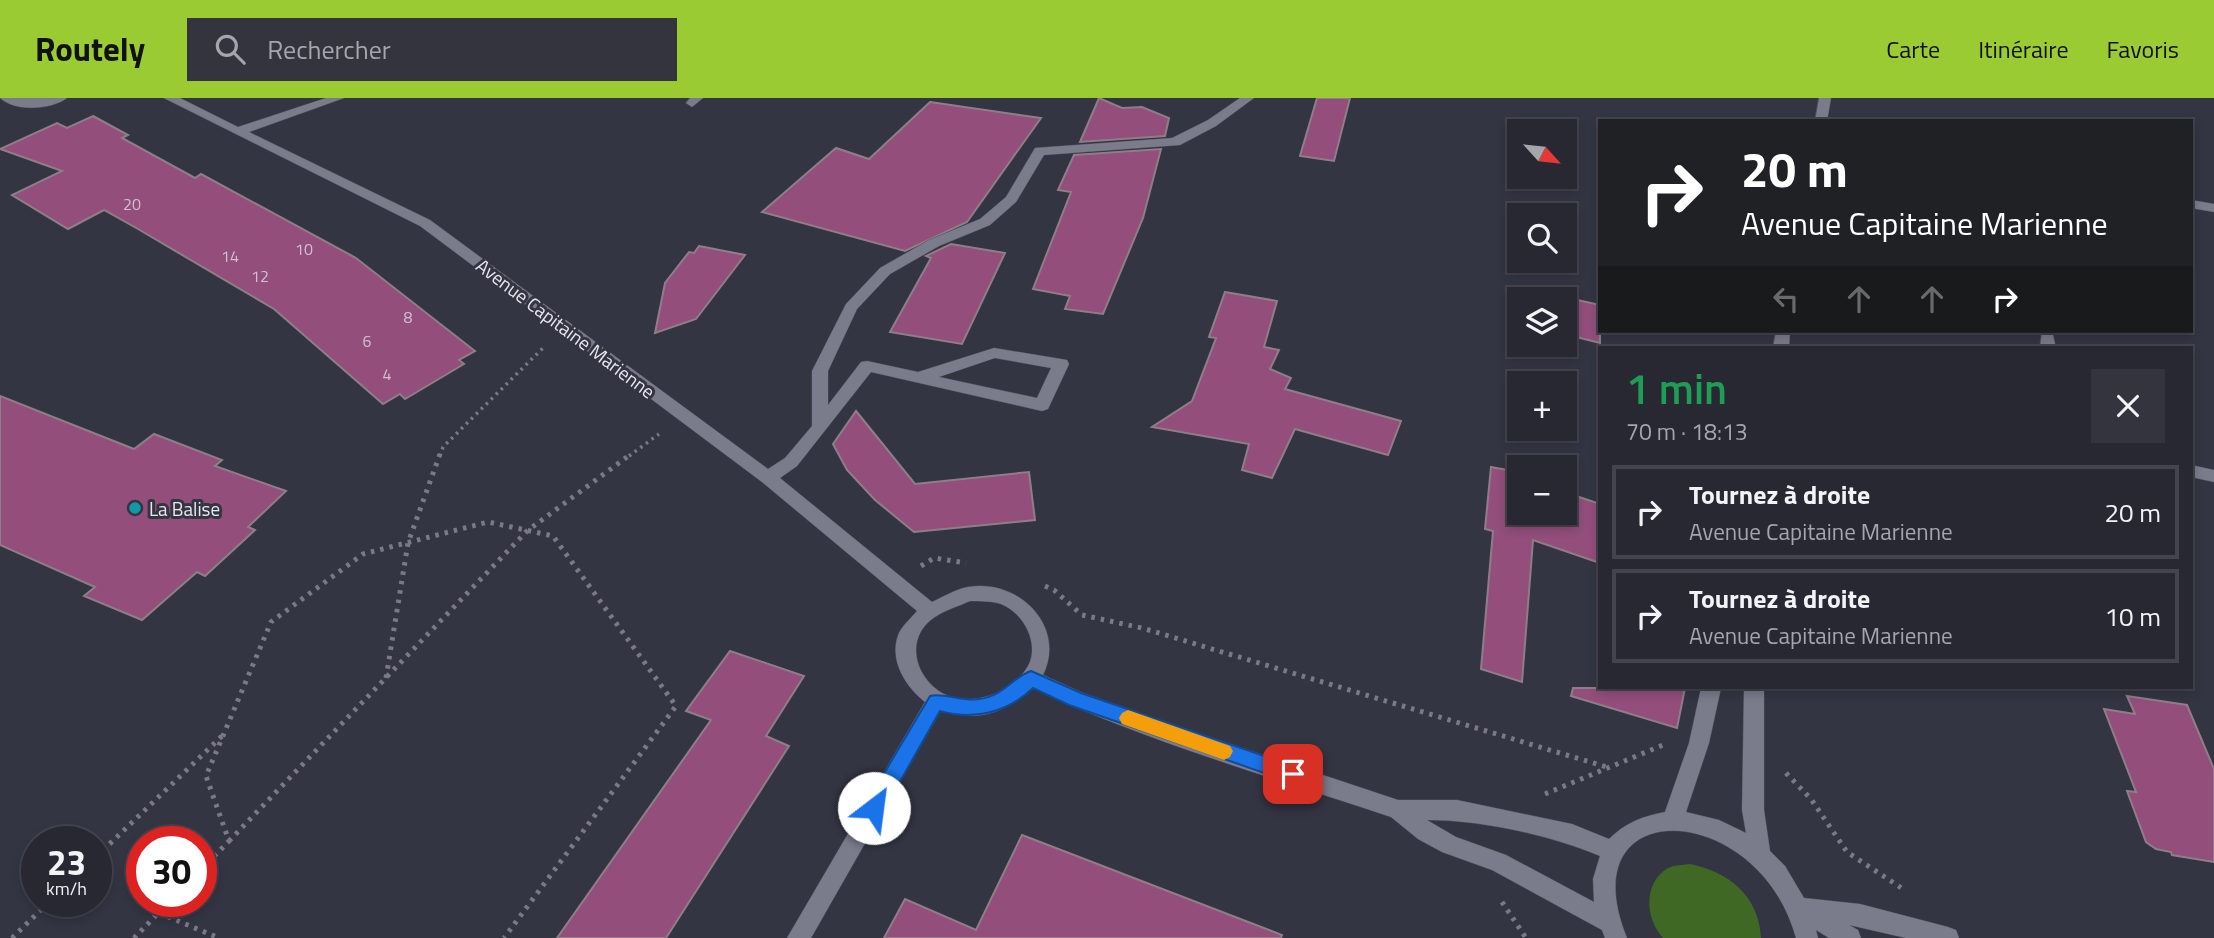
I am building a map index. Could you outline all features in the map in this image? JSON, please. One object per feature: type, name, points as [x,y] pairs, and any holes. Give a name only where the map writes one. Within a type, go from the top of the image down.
[{"type":"street","points":[[0,112],[12,100],[31,103],[61,98]]},
{"type":"street","name":"Avenue Capitaine Marienne","points":[[170,98],[425,223],[768,478],[929,610]]},
{"type":"street","points":[[240,130],[338,98]]},
{"type":"street","points":[[820,427],[820,371],[851,307],[885,271],[934,243],[985,222],[1011,199],[1040,151],[1175,142],[1212,123],[1248,98]]},
{"type":"street","points":[[1821,119],[1825,98]]},
{"type":"street","points":[[2193,204],[2214,208]]},
{"type":"street","points":[[768,478],[791,462],[867,366],[917,378],[1042,405],[1061,364],[994,353],[917,378]]},
{"type":"street","points":[[2193,471],[2214,476]]},
{"type":"street","points":[[968,594],[989,594],[1009,600],[1025,611],[1037,625],[1041,642],[1040,661],[1031,678],[1017,692],[998,702],[977,708],[936,702],[919,690],[909,675],[905,658],[906,640],[915,623],[929,610],[948,599],[968,594]]},
{"type":"street","points":[[1031,678],[1076,699],[1149,726],[1398,810],[1457,810],[1572,834],[1612,851]]},
{"type":"street","points":[[1673,821],[1699,743],[1711,689]]},
{"type":"street","points":[[1754,689],[1753,810],[1760,855]]},
{"type":"street","points":[[798,938],[936,702]]},
{"type":"street","points":[[1398,810],[1426,832],[1450,845],[1498,862],[1612,930]]},
{"type":"street","points":[[1612,930],[1602,895],[1604,872],[1612,851],[1628,835],[1648,825],[1673,821],[1703,825],[1732,836],[1760,855],[1783,880],[1800,908],[1807,938]]},
{"type":"street","points":[[1800,908],[1850,938]]},
{"type":"street","points":[[1800,908],[1860,915],[1948,938]]},
{"type":"path","points":[[386,679],[408,543],[443,447],[565,327]]},
{"type":"path","points":[[217,853],[527,531],[684,416]]},
{"type":"path","points":[[229,841],[206,776],[271,622],[363,554],[488,522],[553,536],[676,706],[504,938]]},
{"type":"path","points":[[895,582],[934,558],[975,565]]},
{"type":"path","points":[[1034,582],[1054,590],[1082,615],[1142,628],[1610,768]]},
{"type":"path","points":[[112,842],[224,734]]},
{"type":"path","points":[[1538,797],[1666,744]]},
{"type":"path","points":[[1784,771],[1811,799],[1847,852],[1911,895]]},
{"type":"path","points":[[1500,898],[1526,938]]},
{"type":"path","points":[[12,938],[34,917]]},
{"type":"path","points":[[134,938],[155,917]]},
{"type":"path","points":[[169,917],[219,938]]},
{"type":"green space","points":[[1690,864],[1717,873],[1739,888],[1755,910],[1761,938],[1663,938],[1650,911],[1649,901],[1654,882],[1668,868]]},
{"type":"building","points":[[1099,98],[1122,108],[1142,107],[1169,118],[1165,136],[1080,142]]},
{"type":"building","points":[[1317,98],[1350,98],[1334,161],[1300,156]]},
{"type":"building","points":[[930,102],[1041,118],[967,222],[905,251],[762,212],[836,148],[869,159]]},
{"type":"building","points":[[93,116],[128,135],[122,138],[195,178],[201,174],[356,258],[475,351],[459,360],[464,364],[405,399],[400,394],[383,404],[274,309],[138,229],[104,210],[68,229],[12,195],[62,171],[0,149],[57,123],[67,128]]},
{"type":"building","points":[[1161,149],[1143,218],[1103,314],[1065,309],[1070,296],[1033,289],[1071,192],[1058,190],[1074,155]]},
{"type":"building","points":[[951,244],[1005,253],[962,344],[890,332],[931,258],[926,256]]},
{"type":"building","points":[[699,246],[745,255],[696,319],[655,333],[665,283],[689,252],[694,253]]},
{"type":"building","points":[[1225,292],[1277,301],[1264,347],[1279,350],[1270,369],[1291,378],[1285,389],[1401,421],[1388,455],[1295,429],[1272,478],[1242,470],[1249,444],[1152,427],[1192,401],[1216,338],[1209,337]]},
{"type":"building","points":[[1577,300],[1598,305],[1600,343],[1577,337]]},
{"type":"building","name":"La Balise","points":[[0,396],[134,449],[154,434],[222,460],[215,466],[286,491],[248,527],[255,530],[205,576],[197,572],[142,620],[84,596],[95,587],[0,545]]},
{"type":"building","points":[[856,411],[915,484],[1029,472],[1035,520],[914,532],[875,500],[847,470],[833,444]]},
{"type":"building","points":[[1491,467],[1507,470],[1507,525],[1577,525],[1577,496],[1598,503],[1598,562],[1533,540],[1522,682],[1481,669],[1493,531],[1485,529]]},
{"type":"building","points":[[730,651],[804,676],[766,736],[789,746],[666,938],[557,938],[711,720],[686,711]]},
{"type":"building","points":[[1573,688],[1685,689],[1677,728],[1571,696]]},
{"type":"building","points":[[2127,696],[2187,705],[2214,769],[2214,862],[2172,855],[2171,852],[2156,849],[2146,842],[2127,791],[2136,792],[2104,709],[2135,714]]},
{"type":"building","points":[[1022,835],[1282,935],[1281,938],[884,938],[905,899],[976,930]]},
{"type":"slow traffic","points":[[1128,718],[1224,751]]},
{"type":"place","name":"La Balise","points":[[135,508]]},
{"type":"route","points":[[874,808],[936,702],[977,708],[998,702],[1017,692],[1031,678],[1076,699],[1293,774]]}]
